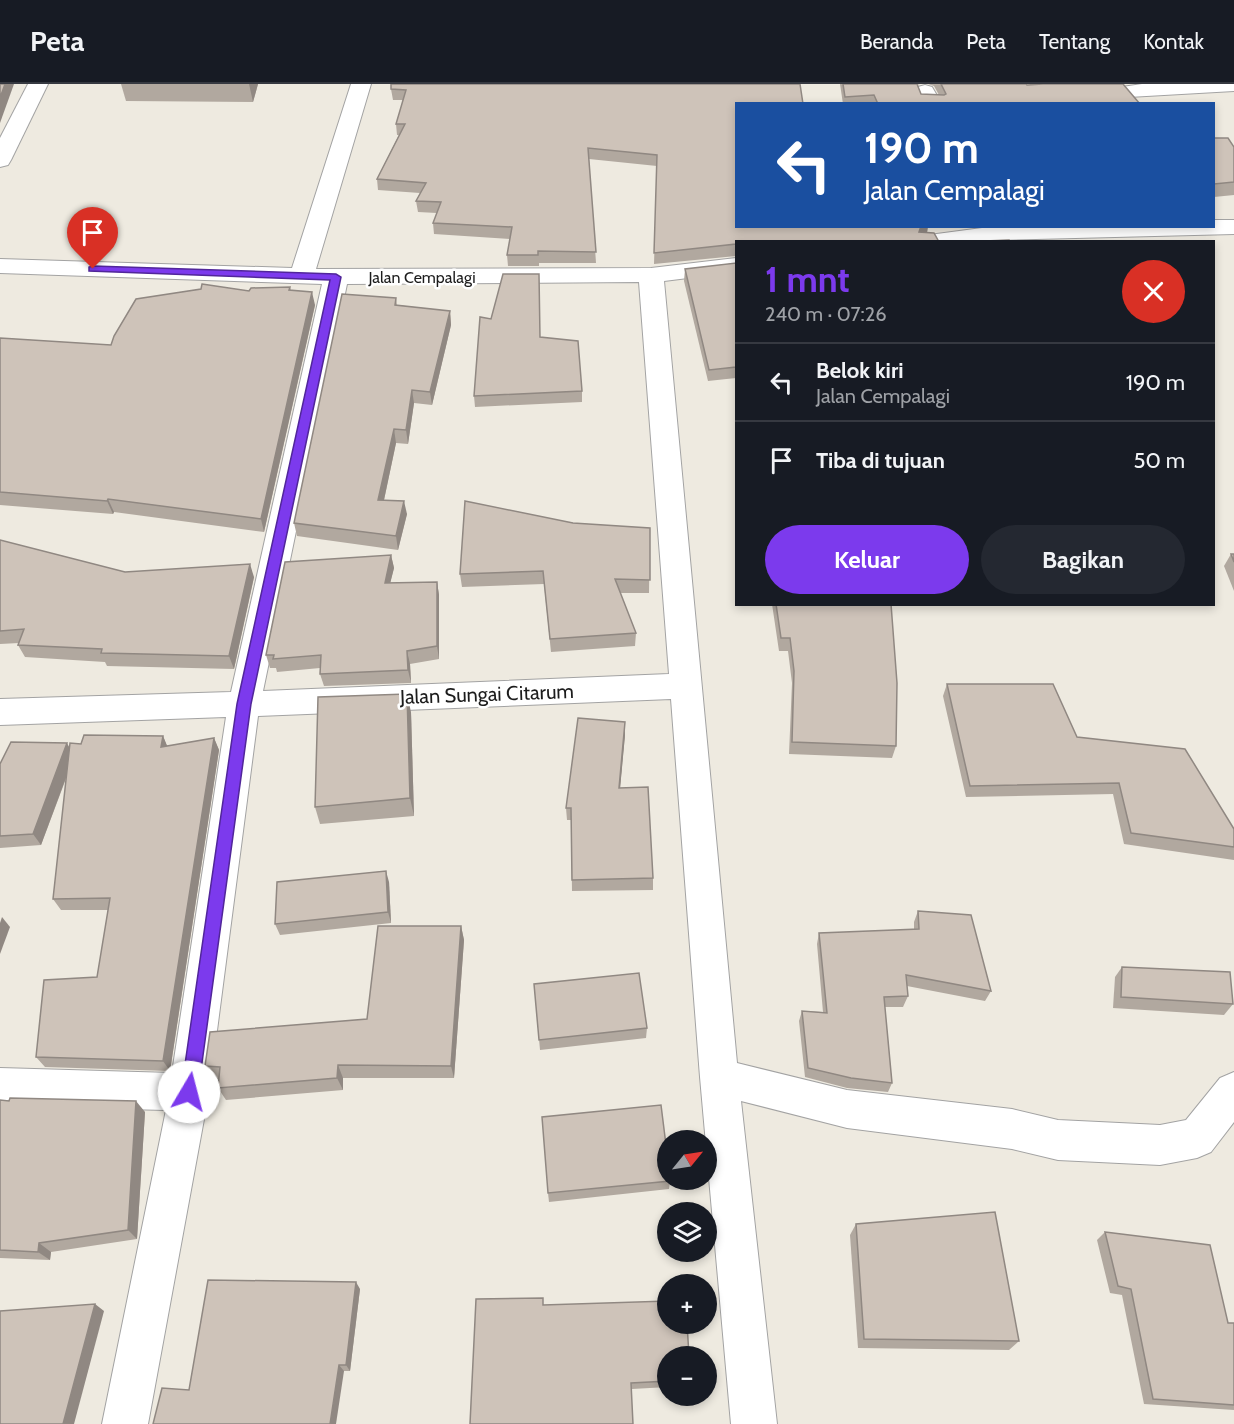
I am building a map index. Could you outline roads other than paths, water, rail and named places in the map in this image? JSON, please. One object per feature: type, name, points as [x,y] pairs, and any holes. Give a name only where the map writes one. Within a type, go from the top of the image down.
[{"type":"street","points":[[0,160],[38,84]]},
{"type":"street","points":[[301,277],[361,84]]},
{"type":"street","points":[[1130,93],[1234,86]]},
{"type":"street","points":[[941,240],[1007,229],[1157,235],[1211,228]]},
{"type":"street","name":"Jalan Cempalagi","points":[[0,266],[336,277],[651,276],[735,265]]},
{"type":"street","points":[[651,276],[719,1077],[754,1424]]},
{"type":"street","points":[[125,1424],[189,1092],[244,704],[336,277]]},
{"type":"street","name":"Jalan Sungai Citarum","points":[[0,712],[686,686]]},
{"type":"street","points":[[719,1077],[847,1109],[1011,1129],[1058,1140],[1160,1145],[1197,1138],[1234,1091]]},
{"type":"street","points":[[0,1087],[189,1092]]}]
